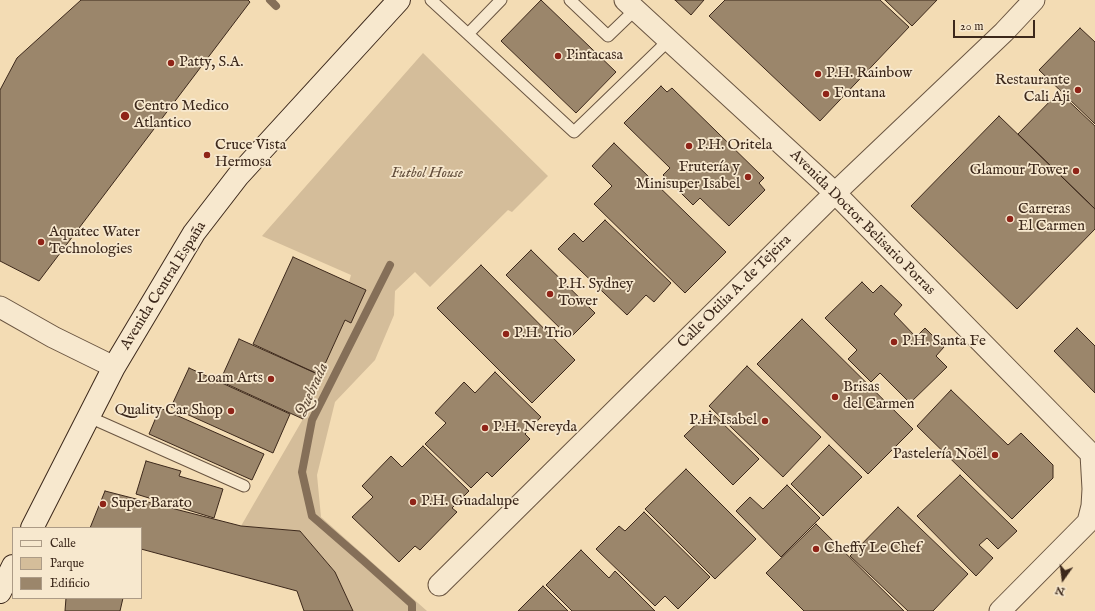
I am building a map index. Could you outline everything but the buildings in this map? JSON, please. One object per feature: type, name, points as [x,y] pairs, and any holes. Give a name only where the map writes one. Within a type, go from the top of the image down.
[{"type":"main road","name":"Avenida Central España","points":[[33,527],[114,367],[194,233],[238,176],[399,0]]},
{"type":"main road","points":[[0,592],[12,568]]},
{"type":"street","name":"Calle Otilia A. de Tejeira","points":[[439,585],[835,193],[1004,32],[1034,0]]},
{"type":"street","name":"Avenida Doctor Belisario Porras","points":[[631,5],[835,193],[1093,455],[1092,519]]},
{"type":"street","points":[[0,307],[53,337],[114,367]]},
{"type":"street","points":[[1000,611],[1092,519]]},
{"type":"lane","points":[[430,0],[574,132],[669,40]]},
{"type":"lane","points":[[468,34],[501,0]]},
{"type":"lane","points":[[570,0],[608,36],[631,5]]},
{"type":"lane","points":[[89,417],[244,486]]},
{"type":"green space","name":"Futbol House","points":[[423,53],[548,176],[512,212],[508,210],[430,287],[415,272],[395,291],[394,315],[375,360],[335,402],[317,475],[321,517],[427,611],[353,611],[335,572],[300,531],[241,526],[303,419],[322,376],[320,375],[345,320],[366,290],[349,282],[351,275],[262,236]]},
{"type":"waterway","name":"Quebrada","points":[[270,0],[276,6]]},
{"type":"waterway","name":"Quebrada","points":[[390,265],[312,420],[302,472],[312,516],[412,604],[412,611]]},
{"type":"place","name":"Pintacasa","points":[[558,56]]},
{"type":"place","name":"Patty, S.A.","points":[[171,63]]},
{"type":"place","name":"P.H. Rainbow","points":[[818,74]]},
{"type":"place","name":"Restaurante Cali Aji","points":[[1078,90]]},
{"type":"place","name":"Fontana","points":[[826,94]]},
{"type":"place","name":"Centro Medico Atlantico","points":[[125,116]]},
{"type":"place","name":"P.H. Oritela","points":[[689,146]]},
{"type":"place","name":"Cruce Vista Hermosa","points":[[207,155]]},
{"type":"place","name":"Glamour Tower","points":[[1076,171]]},
{"type":"place","name":"Frutería y Minisuper Isabel","points":[[748,177]]},
{"type":"place","name":"Carreras El Carmen","points":[[1010,219]]},
{"type":"place","name":"Aquatec Water Technologies","points":[[41,242]]},
{"type":"place","name":"P.H. Sydney Tower","points":[[550,294]]},
{"type":"place","name":"P.H. Trio","points":[[506,334]]},
{"type":"place","name":"P.H. Santa Fe","points":[[894,342]]},
{"type":"place","name":"Loam Arts","points":[[271,379]]},
{"type":"place","name":"Brisas del Carmen","points":[[835,397]]},
{"type":"place","name":"Quality Car Shop","points":[[231,411]]},
{"type":"place","name":"P.H. Isabel","points":[[765,421]]},
{"type":"place","name":"P.H. Nereyda","points":[[485,428]]},
{"type":"place","name":"Pastelería Noël","points":[[995,455]]},
{"type":"place","name":"P.H. Guadalupe","points":[[413,502]]},
{"type":"place","name":"Super Barato","points":[[103,504]]},
{"type":"place","name":"Cheffy Le Chef","points":[[816,549]]}]
